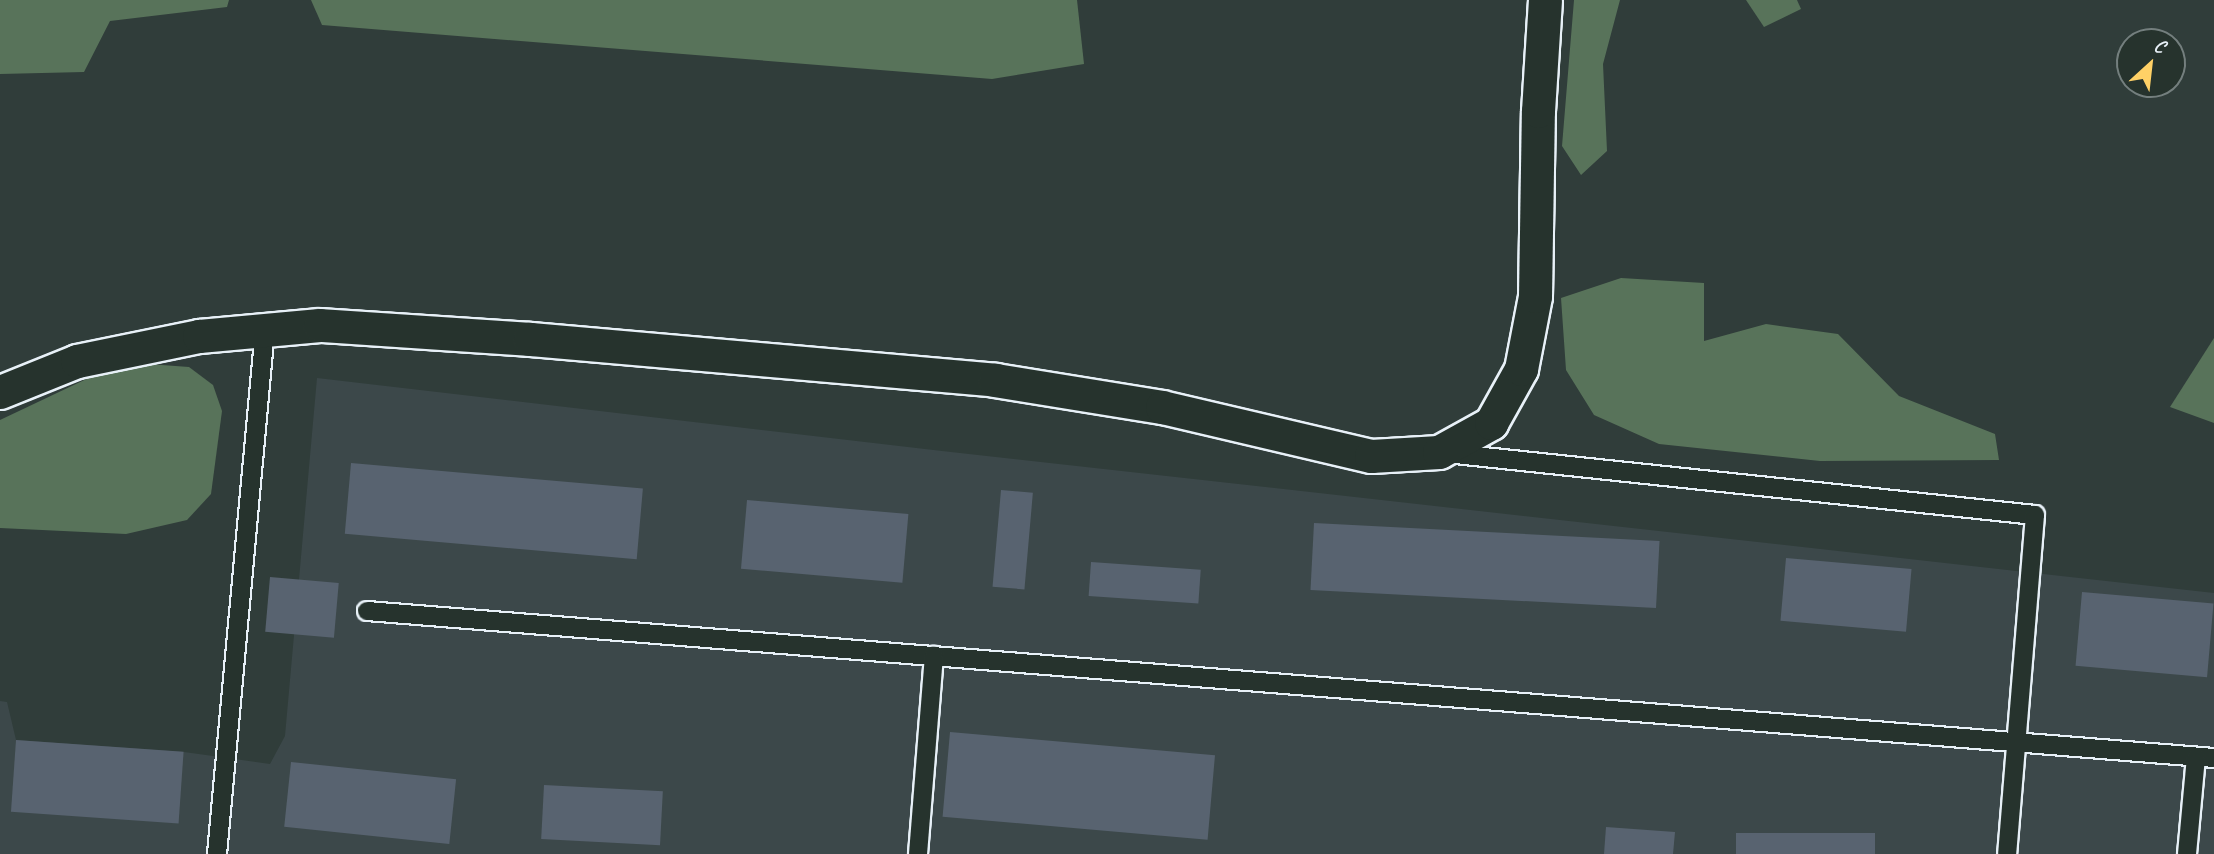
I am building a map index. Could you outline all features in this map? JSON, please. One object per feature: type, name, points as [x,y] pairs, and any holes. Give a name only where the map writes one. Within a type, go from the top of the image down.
[{"type":"street","points":[[0,392],[77,361],[200,336],[320,326],[530,339],[995,380],[1162,407],[1371,456],[1439,452],[1491,423],[1521,369],[1535,296],[1538,111],[1545,0]]},
{"type":"lane","points":[[217,854],[265,330]]},
{"type":"lane","points":[[1439,452],[2035,515],[2007,854]]},
{"type":"lane","points":[[367,611],[2205,757],[2187,854]]},
{"type":"lane","points":[[918,854],[934,656]]},
{"type":"shaded area","points":[[317,378],[942,451],[2214,593],[2214,854],[0,854],[0,701],[7,702],[16,740],[184,752],[270,764],[285,736]]},
{"type":"green space","points":[[0,0],[229,0],[227,7],[110,21],[84,72],[0,74]]},
{"type":"green space","points":[[311,0],[1077,0],[1084,64],[992,79],[322,25]]},
{"type":"green space","points":[[1574,0],[1620,0],[1603,64],[1607,151],[1581,175],[1562,146]]},
{"type":"green space","points":[[1746,0],[1797,0],[1801,9],[1764,27]]},
{"type":"green space","points":[[1621,278],[1704,283],[1704,341],[1766,324],[1838,334],[1899,396],[1995,434],[1999,460],[1820,461],[1659,444],[1594,415],[1566,370],[1561,298]]},
{"type":"green space","points":[[2214,338],[2214,423],[2170,407]]},
{"type":"green space","points":[[148,364],[189,367],[213,385],[222,411],[211,494],[187,520],[126,534],[0,528],[0,420],[97,374]]},
{"type":"building","points":[[351,463],[643,489],[637,559],[345,534]]},
{"type":"building","points":[[1001,490],[1033,493],[1024,589],[993,587]]},
{"type":"building","points":[[747,500],[908,514],[902,583],[741,569]]},
{"type":"building","points":[[1314,523],[1660,541],[1656,608],[1310,590]]},
{"type":"building","points":[[1786,558],[1912,569],[1906,632],[1781,621]]},
{"type":"building","points":[[1091,562],[1201,570],[1198,604],[1089,596]]},
{"type":"building","points":[[270,577],[339,583],[334,638],[265,632]]},
{"type":"building","points":[[2082,592],[2213,604],[2207,677],[2076,666]]},
{"type":"building","points":[[950,732],[1215,755],[1208,840],[943,817]]},
{"type":"building","points":[[16,740],[184,752],[179,824],[11,812]]},
{"type":"building","points":[[291,762],[456,779],[449,844],[284,827]]},
{"type":"building","points":[[544,785],[663,791],[660,845],[541,839]]},
{"type":"building","points":[[1606,827],[1675,832],[1673,854],[1604,854]]},
{"type":"building","points":[[1736,833],[1875,833],[1875,854],[1736,854]]}]
